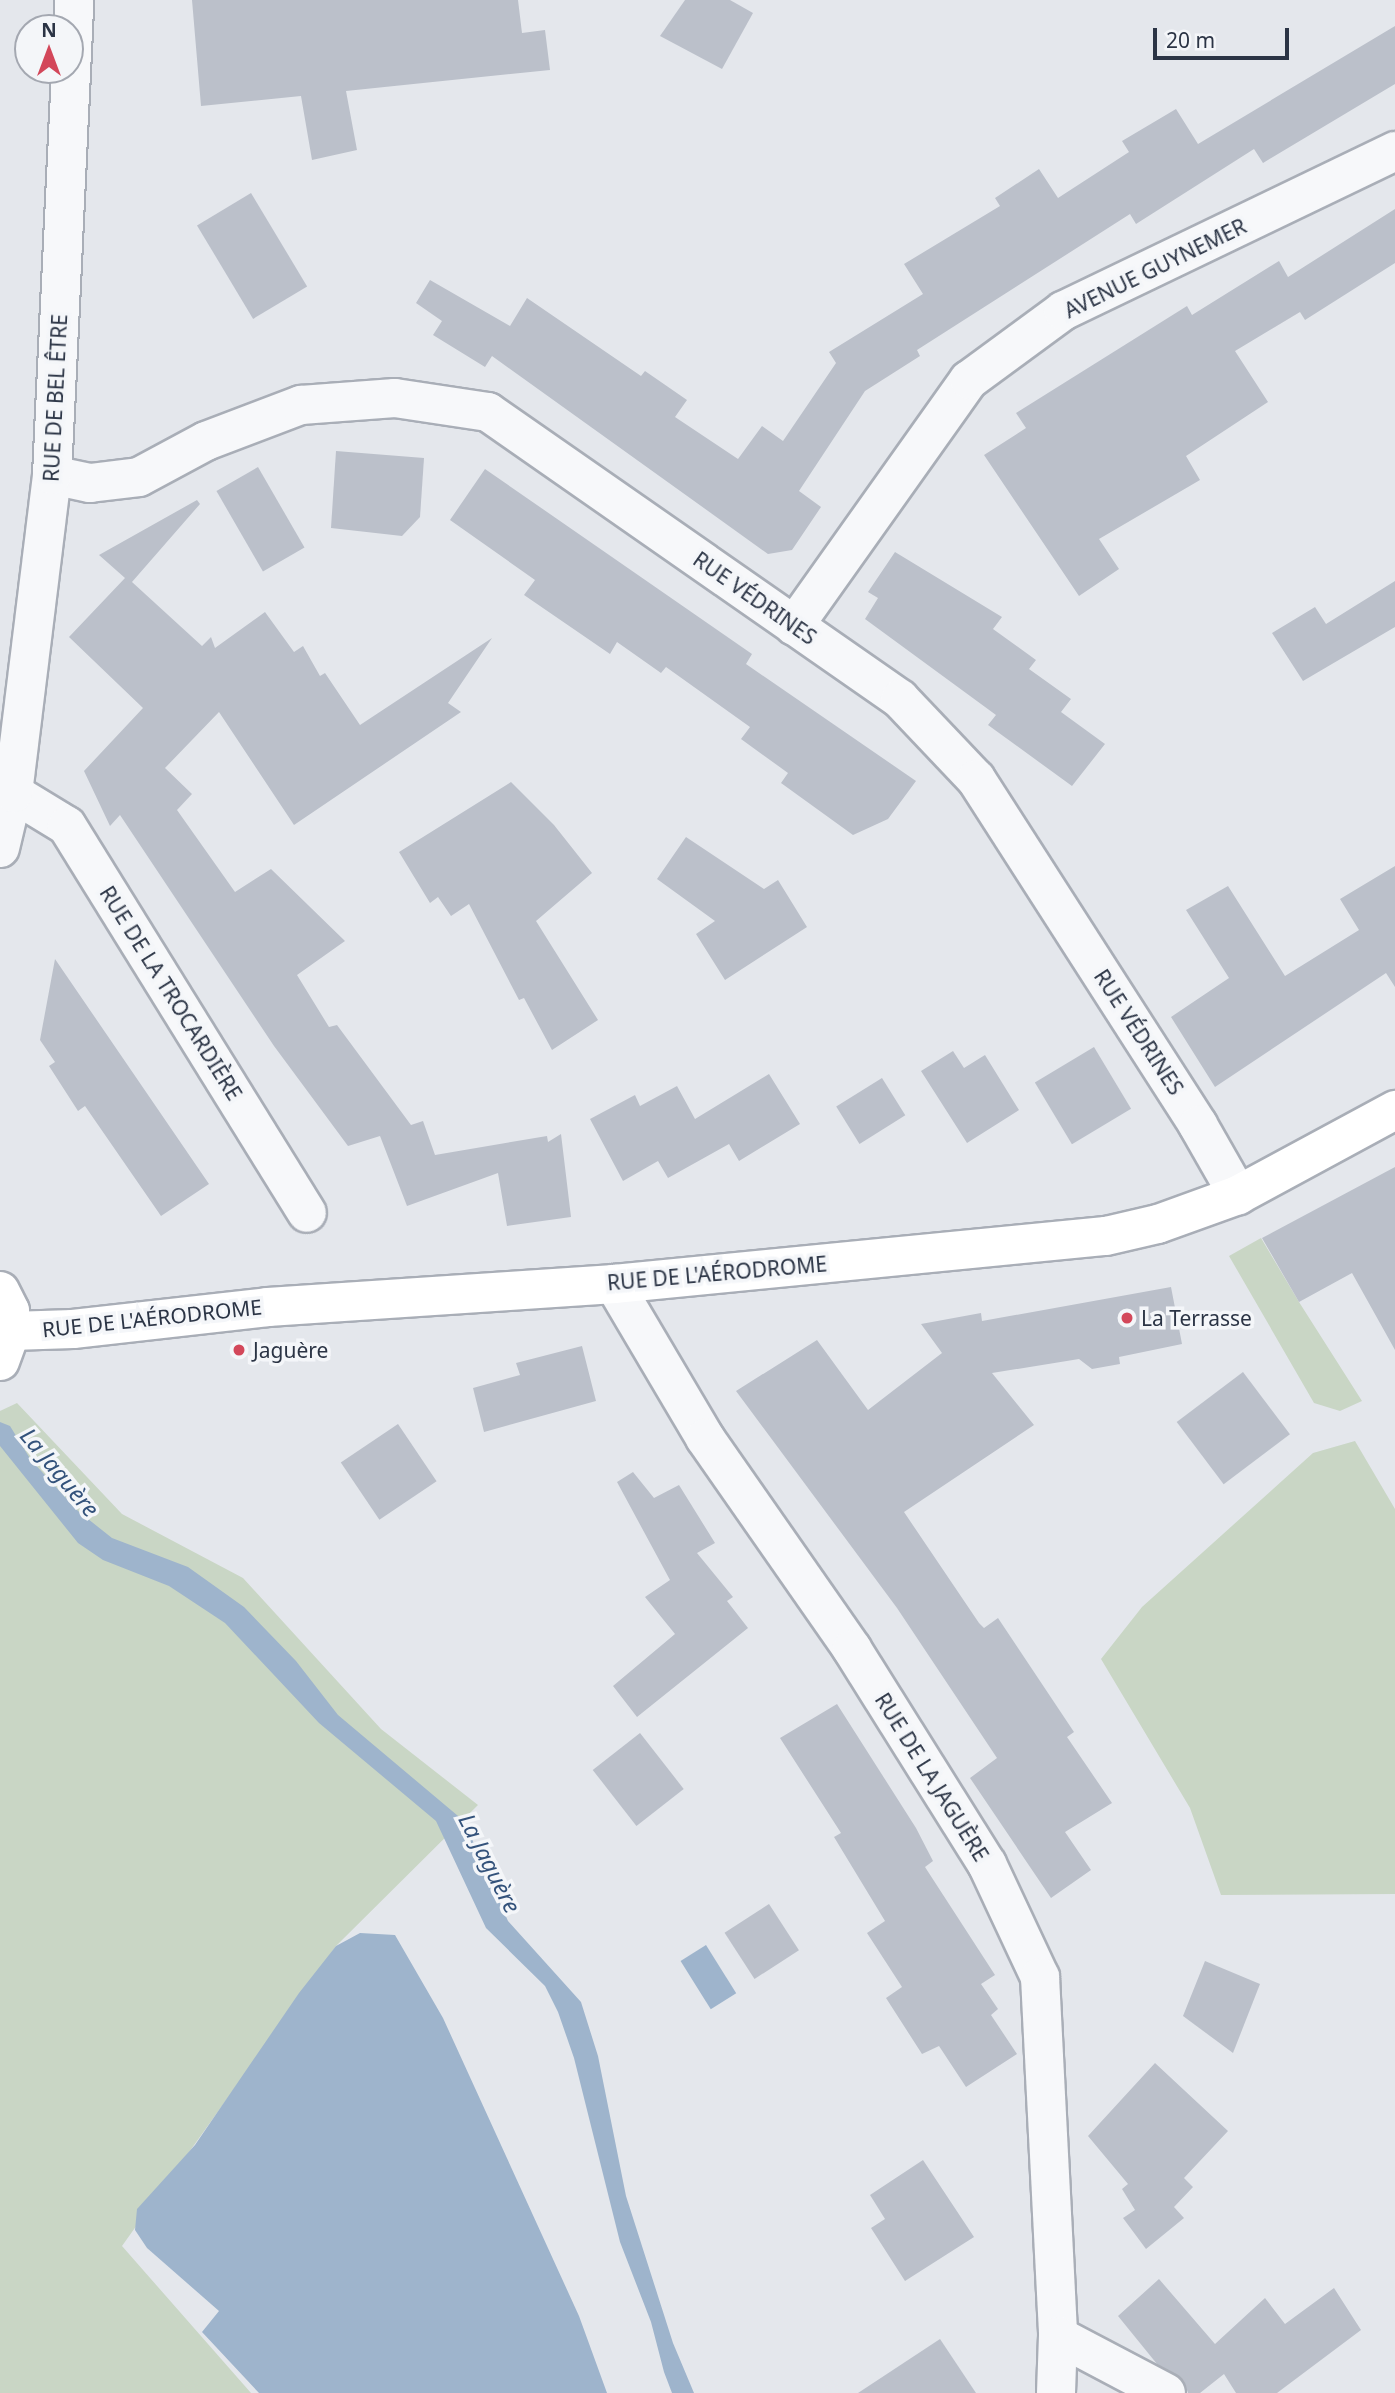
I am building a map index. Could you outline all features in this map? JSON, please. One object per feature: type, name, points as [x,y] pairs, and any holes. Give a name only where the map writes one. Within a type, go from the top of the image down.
[{"type":"street","name":"RUE DE BEL ÊTRE","points":[[0,848],[13,793],[14,675],[52,475],[74,0]]},
{"type":"street","name":"AVENUE GUYNEMER","points":[[794,626],[969,380],[1063,311],[1395,151]]},
{"type":"street","name":"RUE VÉDRINES","points":[[52,475],[90,482],[139,477],[206,441],[301,405],[395,398],[488,412],[900,699],[976,779],[1198,1125],[1238,1195]]},
{"type":"street","name":"RUE DE LA TROCARDIÈRE","points":[[13,793],[67,826],[307,1213]]},
{"type":"street","name":"RUE DE L'AÉRODROME","points":[[6,1346],[73,1329],[268,1307],[614,1284],[1106,1236],[1158,1224],[1238,1195],[1395,1110]]},
{"type":"street","name":"RUE DE LA JAGUÈRE","points":[[614,1284],[705,1438],[852,1649],[986,1864],[1040,1977],[1058,2336],[1056,2393]]},
{"type":"street","points":[[0,1291],[10,1311],[6,1346]]},
{"type":"street","points":[[1058,2336],[1166,2393]]},
{"type":"green space","points":[[1261,1238],[1362,1401],[1340,1411],[1314,1403],[1229,1256]]},
{"type":"green space","points":[[17,1403],[122,1514],[243,1578],[381,1729],[478,1805],[336,1946],[122,2246],[251,2393],[0,2393],[0,1411]]},
{"type":"green space","points":[[1355,1441],[1395,1509],[1395,1894],[1221,1895],[1190,1808],[1101,1659],[1142,1607],[1313,1453]]},
{"type":"water","points":[[0,1422],[10,1426],[31,1460],[78,1511],[112,1538],[188,1567],[244,1607],[296,1661],[338,1715],[464,1821],[508,1921],[581,2002],[598,2056],[626,2196],[673,2343],[694,2393],[672,2393],[664,2372],[651,2322],[620,2242],[574,2058],[558,2012],[545,1986],[486,1928],[436,1821],[319,1723],[225,1623],[169,1586],[103,1560],[78,1543],[0,1446]]},
{"type":"water","points":[[360,1933],[395,1935],[443,2018],[579,2316],[607,2393],[259,2393],[202,2332],[219,2311],[147,2248],[135,2230],[137,2209],[195,2145],[299,1993],[336,1946]]},
{"type":"water","points":[[706,1945],[736,1993],[711,2009],[681,1961]]},
{"type":"building","points":[[192,0],[518,0],[522,33],[545,30],[550,70],[346,91],[357,150],[312,160],[301,96],[201,106]]},
{"type":"building","points":[[685,0],[730,0],[753,13],[722,69],[660,36]]},
{"type":"building","points":[[1395,26],[1395,84],[1263,163],[1254,149],[1136,224],[1130,214],[917,350],[920,356],[865,391],[799,491],[821,507],[792,550],[768,554],[492,356],[485,367],[433,335],[442,321],[416,303],[430,280],[510,326],[527,298],[641,376],[645,371],[687,400],[675,417],[738,459],[762,426],[783,441],[836,363],[829,352],[923,294],[904,264],[1000,206],[995,198],[1039,169],[1058,198],[1129,152],[1122,141],[1176,109],[1198,144]]},
{"type":"building","points":[[251,193],[307,286],[253,319],[197,225]]},
{"type":"building","points":[[1395,209],[1395,263],[1305,320],[1300,312],[1235,351],[1268,402],[1186,456],[1200,480],[1099,539],[1119,569],[1079,596],[984,455],[1026,428],[1016,413],[1187,306],[1192,315],[1279,261],[1288,277]]},
{"type":"building","points":[[336,451],[424,458],[420,517],[402,536],[331,528]]},
{"type":"building","points":[[258,467],[304,548],[263,572],[216,491]]},
{"type":"building","points":[[485,469],[752,654],[746,664],[916,781],[888,819],[853,835],[781,783],[788,773],[741,739],[750,727],[666,667],[661,673],[617,642],[610,654],[524,595],[535,580],[450,520]]},
{"type":"building","points":[[197,500],[200,504],[132,582],[202,646],[211,637],[215,648],[265,612],[294,652],[303,646],[320,676],[325,673],[360,725],[492,638],[448,703],[461,712],[294,825],[219,712],[165,768],[192,794],[177,810],[235,892],[271,869],[345,941],[297,975],[329,1027],[337,1025],[411,1125],[423,1121],[435,1155],[547,1136],[548,1142],[561,1134],[571,1217],[507,1226],[498,1173],[407,1206],[380,1136],[348,1146],[274,1046],[120,815],[110,826],[84,771],[143,708],[69,637],[125,578],[99,555]]},
{"type":"building","points":[[895,552],[1002,617],[993,629],[1036,660],[1029,669],[1071,699],[1061,712],[1105,744],[1072,786],[988,725],[996,715],[865,619],[878,598],[868,592]]},
{"type":"building","points":[[1395,581],[1395,627],[1303,681],[1272,633],[1315,607],[1326,624]]},
{"type":"building","points":[[511,782],[554,825],[592,873],[536,921],[598,1020],[552,1050],[524,998],[519,1000],[469,904],[451,916],[438,897],[430,903],[399,852]]},
{"type":"building","points":[[686,837],[764,889],[778,880],[807,927],[725,980],[696,934],[715,921],[657,879]]},
{"type":"building","points":[[1395,866],[1395,987],[1386,973],[1215,1087],[1171,1017],[1229,978],[1186,910],[1228,886],[1285,976],[1359,930],[1340,899]]},
{"type":"building","points":[[55,959],[209,1184],[161,1216],[85,1106],[78,1111],[49,1066],[55,1062],[40,1040]]},
{"type":"building","points":[[1094,1047],[1131,1109],[1072,1144],[1035,1083]]},
{"type":"building","points":[[953,1051],[964,1068],[985,1055],[1019,1110],[967,1143],[921,1071]]},
{"type":"building","points":[[769,1074],[800,1124],[739,1161],[729,1144],[668,1178],[658,1161],[623,1181],[590,1119],[635,1095],[640,1106],[677,1086],[695,1119]]},
{"type":"building","points":[[882,1078],[905,1115],[860,1144],[836,1107]]},
{"type":"building","points":[[1395,1167],[1395,1350],[1352,1273],[1299,1302],[1262,1238]]},
{"type":"building","points":[[1171,1287],[1182,1344],[1119,1357],[1120,1364],[1092,1369],[1079,1359],[992,1373],[1034,1425],[904,1512],[979,1623],[984,1628],[998,1618],[1074,1732],[1067,1737],[1112,1803],[1065,1832],[1091,1870],[1051,1898],[970,1778],[997,1758],[897,1608],[736,1391],[817,1340],[868,1410],[942,1353],[921,1324],[981,1313],[982,1321]]},
{"type":"building","points":[[582,1346],[596,1401],[484,1432],[473,1388],[520,1375],[516,1363]]},
{"type":"building","points":[[1243,1372],[1290,1434],[1224,1484],[1177,1422]]},
{"type":"building","points":[[398,1424],[437,1481],[379,1520],[341,1463]]},
{"type":"building","points":[[633,1472],[654,1498],[679,1485],[715,1543],[697,1553],[733,1597],[727,1601],[748,1628],[637,1717],[613,1686],[675,1634],[645,1597],[670,1580],[617,1482]]},
{"type":"building","points":[[837,1704],[916,1828],[933,1861],[925,1867],[995,1975],[981,1984],[998,2009],[991,2015],[1017,2054],[966,2087],[939,2046],[922,2054],[886,1998],[902,1987],[867,1933],[885,1921],[834,1837],[841,1833],[780,1738]]},
{"type":"building","points":[[640,1733],[684,1789],[636,1826],[593,1770]]},
{"type":"building","points":[[769,1904],[799,1950],[755,1979],[725,1933]]},
{"type":"building","points":[[1205,1961],[1260,1984],[1233,2053],[1183,2016]]},
{"type":"building","points":[[1155,2063],[1228,2131],[1184,2178],[1193,2187],[1174,2207],[1184,2218],[1146,2249],[1123,2218],[1135,2210],[1122,2189],[1128,2184],[1088,2136]]},
{"type":"building","points":[[923,2160],[974,2237],[905,2281],[871,2228],[885,2219],[870,2195]]},
{"type":"building","points":[[1159,2279],[1215,2344],[1265,2298],[1285,2324],[1334,2288],[1361,2330],[1277,2393],[1236,2393],[1224,2374],[1200,2393],[1188,2393],[1184,2381],[1157,2364],[1118,2316]]},
{"type":"building","points":[[940,2339],[976,2393],[858,2393]]},
{"type":"place","name":"La Terrasse","points":[[1127,1318]]},
{"type":"place","name":"Jaguère","points":[[239,1350]]},
{"type":"water label","name":"La Jaguère","points":[[60,1472]]},
{"type":"water label","name":"La Jaguère","points":[[490,1863]]}]
